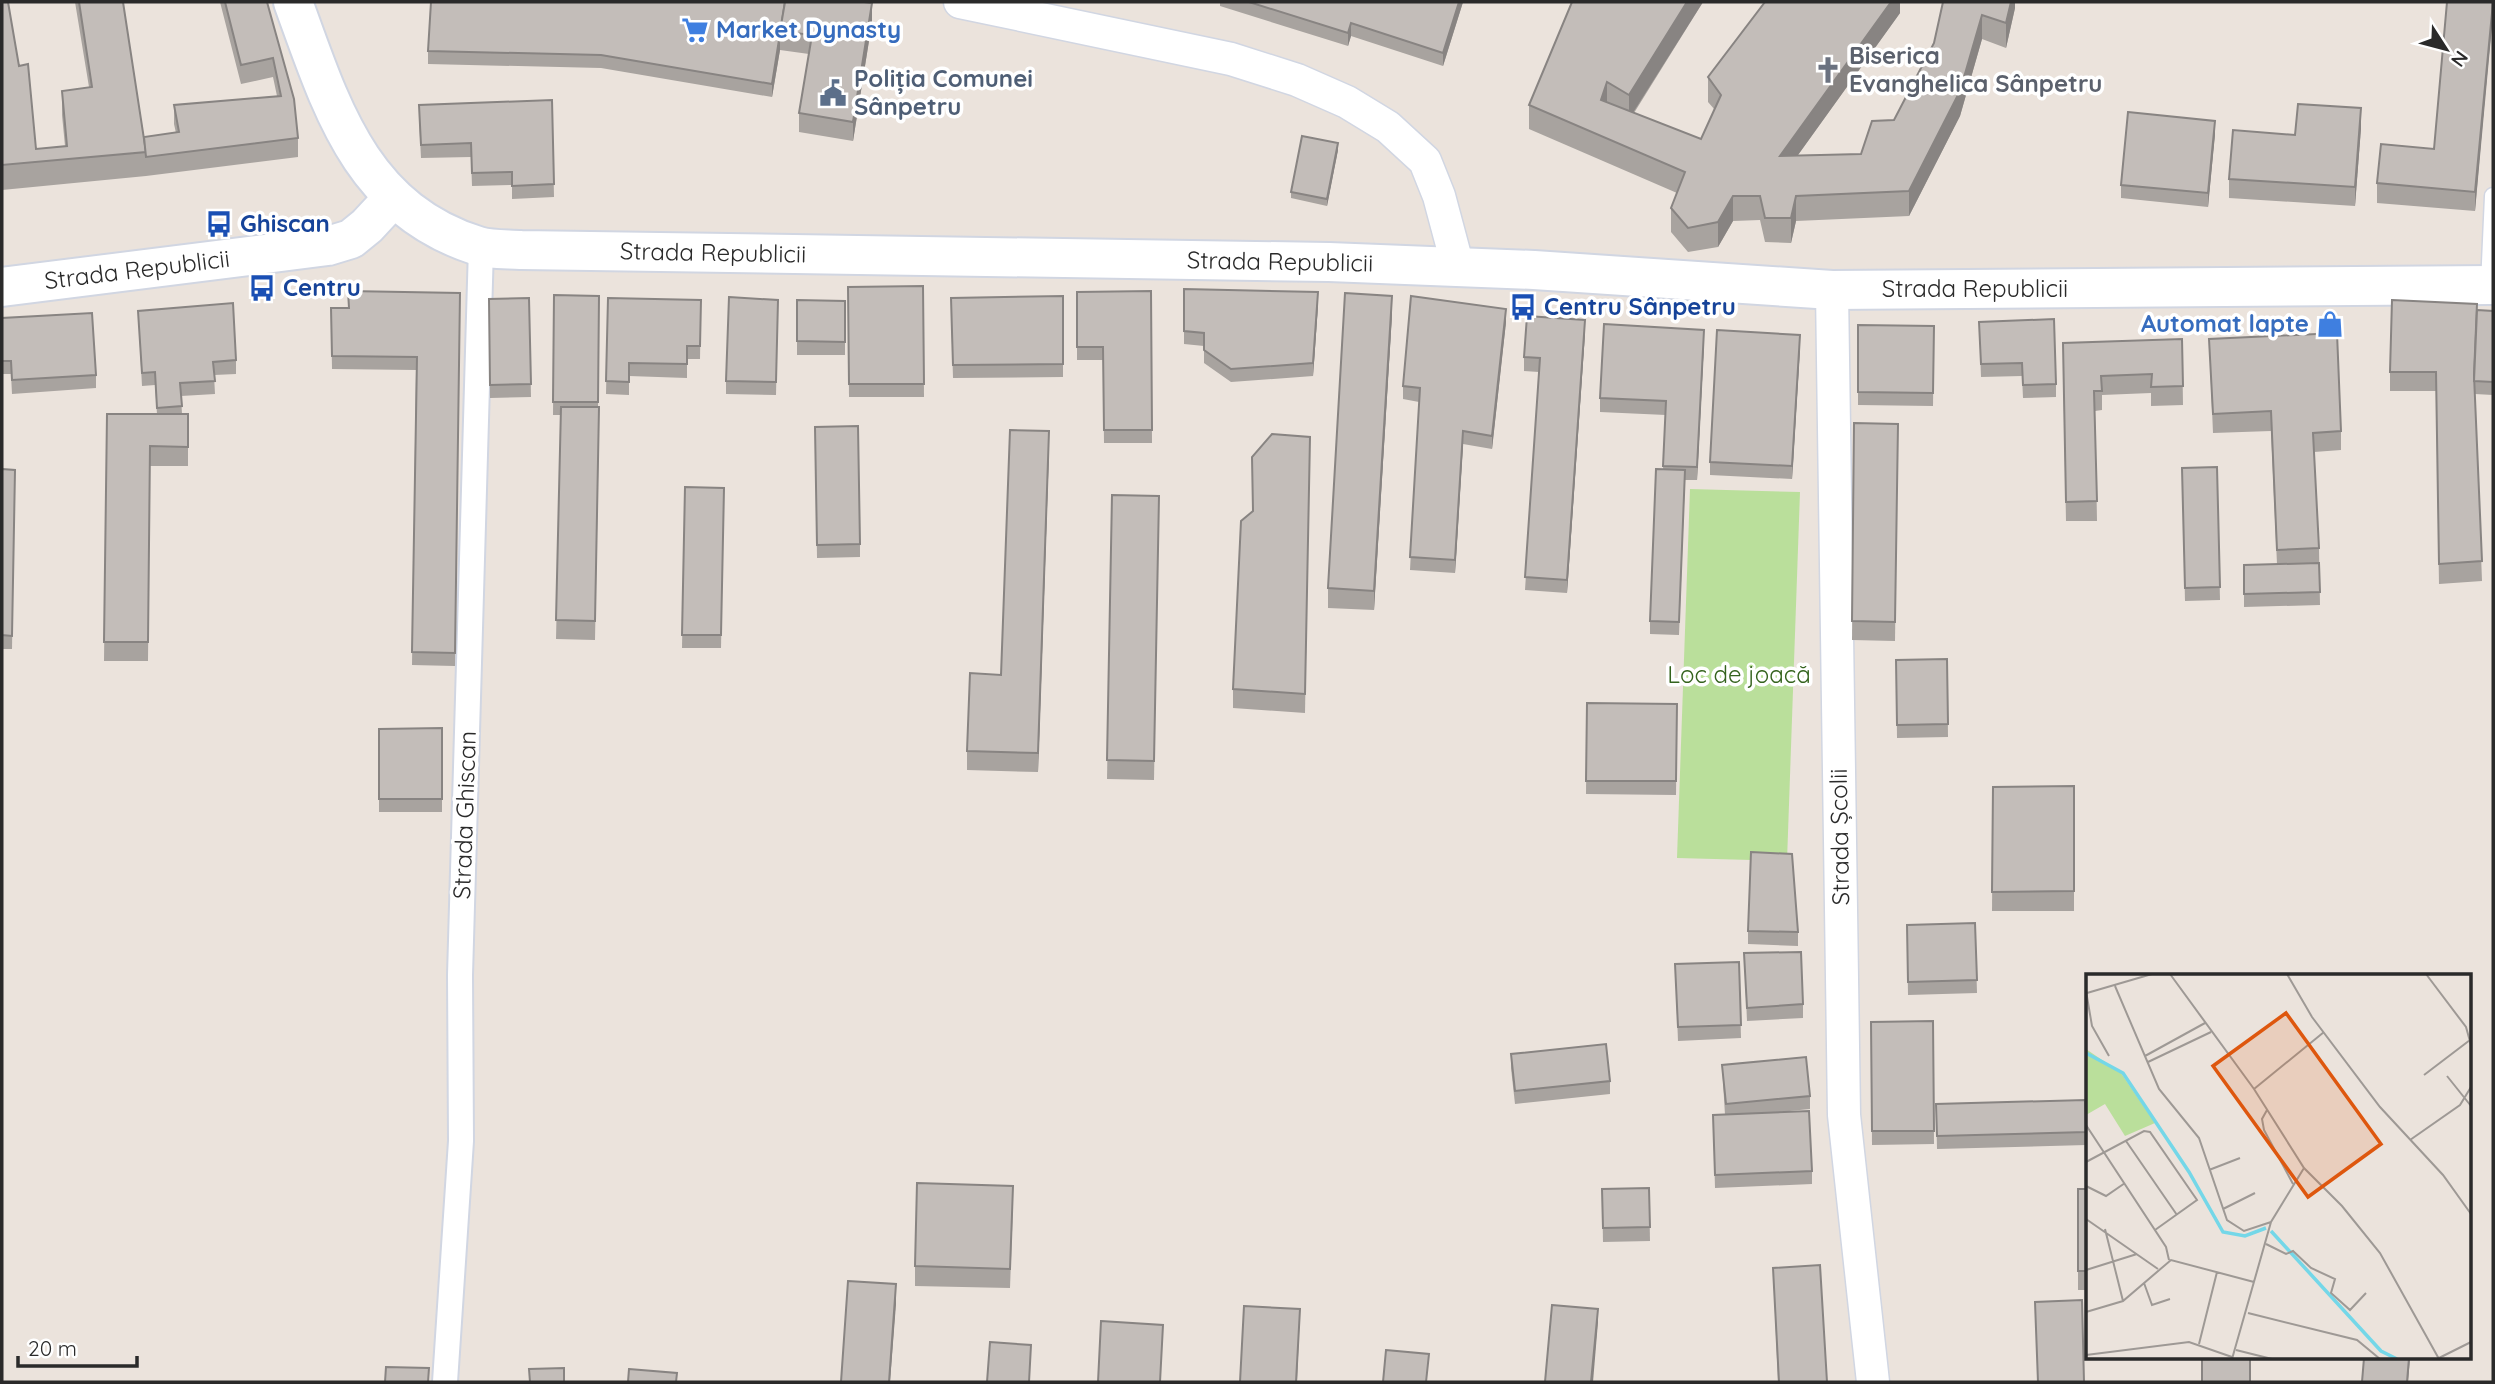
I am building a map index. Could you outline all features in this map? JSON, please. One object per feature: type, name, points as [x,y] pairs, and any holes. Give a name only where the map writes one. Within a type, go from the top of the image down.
[{"type":"main road","points":[[293,2],[323,83],[348,139],[376,180],[393,198]]},
{"type":"main road","name":"Strada Republicii","points":[[2,287],[328,246],[351,239],[393,198],[442,231],[481,247],[521,250],[1324,262],[1534,270],[1832,290],[2491,285]]},
{"type":"street","points":[[960,2],[1231,59],[1297,80],[1347,102],[1388,127],[1425,161],[1439,196],[1458,267]]},
{"type":"street","name":"Strada Ghiscan","points":[[445,1382],[461,1141],[460,975],[481,247]]},
{"type":"street","name":"Strada Școlii","points":[[1832,290],[1844,1115],[1873,1382]]},
{"type":"lane","points":[[2491,285],[2493,195]]},
{"type":"green space","name":"Loc de joacă","points":[[1690,489],[1800,492],[1787,861],[1677,858]]},
{"type":"building","points":[[2,2],[8,2],[19,66],[28,64],[36,149],[67,146],[62,91],[92,87],[79,2],[123,2],[146,152],[2,165]]},
{"type":"building","points":[[225,2],[267,2],[294,99],[298,138],[146,157],[144,137],[179,132],[174,105],[281,96],[273,58],[241,65]]},
{"type":"building","points":[[431,2],[785,2],[772,84],[601,55],[428,51]]},
{"type":"building","name":"Poliția Comunei Sânpetru","points":[[785,2],[872,3],[853,122],[799,113],[812,35],[780,31]]},
{"type":"building","points":[[1249,2],[1459,2],[1443,53],[1351,23],[1348,33]]},
{"type":"building","points":[[1572,2],[1687,2],[1629,95],[1607,82],[1601,100],[1701,139],[1721,95],[1708,77],[1765,2],[1891,2],[1780,156],[1861,154],[1872,121],[1894,120],[1934,43],[1943,2],[2011,2],[2006,23],[1982,15],[1960,91],[1909,191],[1796,196],[1791,218],[1765,218],[1760,196],[1733,196],[1718,222],[1688,228],[1671,208],[1685,172],[1529,105]]},
{"type":"building","points":[[2447,2],[2493,2],[2475,192],[2377,183],[2381,144],[2434,149]]},
{"type":"building","points":[[552,100],[554,184],[512,186],[512,172],[472,173],[471,143],[421,145],[419,105]]},
{"type":"building","points":[[2298,104],[2361,108],[2355,187],[2229,179],[2233,130],[2295,135]]},
{"type":"building","points":[[2128,112],[2215,121],[2208,193],[2121,185]]},
{"type":"building","points":[[1302,136],[1338,143],[1327,199],[1291,192]]},
{"type":"building","points":[[923,286],[924,384],[849,384],[848,287]]},
{"type":"building","points":[[1184,289],[1318,292],[1313,363],[1231,369],[1204,350],[1204,333],[1184,331]]},
{"type":"building","points":[[348,291],[460,293],[455,653],[412,652],[417,357],[332,356],[331,308],[349,308]]},
{"type":"building","points":[[1151,291],[1152,430],[1104,430],[1103,347],[1077,347],[1077,292]]},
{"type":"building","points":[[1345,293],[1392,296],[1374,591],[1328,588]]},
{"type":"building","points":[[554,295],[599,296],[598,402],[553,402]]},
{"type":"building","points":[[1063,296],[1063,364],[953,365],[951,298]]},
{"type":"building","points":[[1411,296],[1506,309],[1492,436],[1463,431],[1455,560],[1410,557],[1420,388],[1403,386]]},
{"type":"building","points":[[729,297],[778,300],[776,382],[726,381]]},
{"type":"building","points":[[529,298],[531,384],[490,385],[489,299]]},
{"type":"building","points":[[608,298],[701,300],[700,346],[687,346],[687,364],[629,363],[629,382],[606,381]]},
{"type":"building","points":[[797,300],[845,301],[845,342],[797,341]]},
{"type":"building","points":[[2392,300],[2477,304],[2474,375],[2482,561],[2439,564],[2436,372],[2390,372]]},
{"type":"building","points":[[233,303],[236,360],[213,362],[215,381],[180,383],[182,406],[157,408],[155,372],[142,373],[138,311]]},
{"type":"building","points":[[2477,310],[2493,311],[2493,382],[2474,381]]},
{"type":"building","points":[[92,313],[96,375],[12,380],[11,361],[2,361],[2,318]]},
{"type":"building","points":[[1527,316],[1585,320],[1567,580],[1525,577],[1540,358],[1524,357]]},
{"type":"building","points":[[2054,319],[2056,384],[2023,385],[2022,363],[1981,364],[1979,322]]},
{"type":"building","points":[[1604,324],[1704,330],[1697,467],[1663,466],[1666,401],[1600,398]]},
{"type":"building","points":[[1858,325],[1934,326],[1933,393],[1858,392]]},
{"type":"building","points":[[1717,330],[1800,335],[1792,466],[1710,462]]},
{"type":"building","points":[[2337,333],[2341,431],[2313,433],[2319,548],[2277,550],[2271,411],[2213,414],[2209,339]]},
{"type":"building","points":[[2182,339],[2183,386],[2151,387],[2152,374],[2101,376],[2102,391],[2094,391],[2097,501],[2066,502],[2063,343]]},
{"type":"building","points":[[561,407],[599,407],[595,621],[556,620]]},
{"type":"building","points":[[107,414],[188,414],[188,447],[150,446],[148,642],[104,642]]},
{"type":"building","points":[[1854,423],[1898,424],[1895,622],[1852,621]]},
{"type":"building","points":[[858,426],[860,544],[817,545],[815,427]]},
{"type":"building","points":[[1010,430],[1049,431],[1038,753],[967,751],[970,673],[1001,675]]},
{"type":"building","points":[[1272,434],[1310,437],[1305,694],[1233,689],[1241,521],[1253,511],[1252,457]]},
{"type":"building","points":[[2217,467],[2220,587],[2185,588],[2182,468]]},
{"type":"building","points":[[2,469],[15,470],[12,636],[2,635]]},
{"type":"building","points":[[1656,469],[1685,470],[1679,622],[1650,621]]},
{"type":"building","points":[[685,487],[724,488],[721,635],[682,635]]},
{"type":"building","points":[[1112,495],[1159,496],[1154,761],[1107,760]]},
{"type":"building","points":[[2319,563],[2320,592],[2244,594],[2244,565]]},
{"type":"building","points":[[1947,659],[1948,724],[1897,725],[1896,660]]},
{"type":"building","points":[[1587,703],[1677,704],[1676,781],[1586,781]]},
{"type":"building","points":[[442,728],[442,799],[379,799],[379,729]]},
{"type":"building","points":[[2074,786],[2074,891],[1992,892],[1993,787]]},
{"type":"building","points":[[1751,852],[1792,854],[1798,932],[1748,931]]},
{"type":"building","points":[[1975,923],[1977,980],[1908,982],[1907,925]]},
{"type":"building","points":[[1801,952],[1803,1004],[1747,1008],[1744,953]]},
{"type":"building","points":[[1739,962],[1741,1025],[1678,1027],[1675,964]]},
{"type":"building","points":[[1933,1021],[1934,1131],[1872,1131],[1871,1022]]},
{"type":"building","points":[[1606,1044],[1610,1081],[1515,1091],[1511,1054]]},
{"type":"building","points":[[1806,1057],[1810,1096],[1726,1104],[1722,1065]]},
{"type":"building","points":[[2085,1100],[2086,1132],[1937,1136],[1936,1104]]},
{"type":"building","points":[[1809,1111],[1812,1171],[1715,1175],[1713,1115]]},
{"type":"building","points":[[917,1183],[1013,1186],[1010,1269],[915,1266]]},
{"type":"building","points":[[1649,1188],[1650,1227],[1603,1228],[1602,1189]]},
{"type":"building","points":[[2078,1189],[2086,1189],[2086,1271],[2078,1271]]},
{"type":"building","points":[[1820,1265],[1827,1382],[1779,1382],[1773,1268]]},
{"type":"building","points":[[848,1281],[896,1284],[889,1382],[841,1382]]},
{"type":"building","points":[[2082,1300],[2084,1382],[2038,1382],[2035,1302]]},
{"type":"building","points":[[1552,1305],[1598,1309],[1591,1382],[1545,1382]]},
{"type":"building","points":[[1244,1306],[1300,1309],[1296,1382],[1240,1382]]},
{"type":"building","points":[[1101,1321],[1163,1325],[1160,1382],[1098,1382]]},
{"type":"building","points":[[990,1342],[1031,1345],[1029,1382],[987,1382]]},
{"type":"building","points":[[1386,1350],[1429,1354],[1426,1382],[1383,1382]]},
{"type":"building","points":[[2202,1360],[2250,1360],[2250,1382],[2202,1382]]},
{"type":"building","points":[[2364,1360],[2409,1360],[2407,1382],[2362,1382]]},
{"type":"building","points":[[386,1367],[429,1368],[428,1382],[385,1382]]},
{"type":"building","points":[[564,1368],[564,1382],[530,1382],[529,1369]]},
{"type":"building","points":[[629,1369],[677,1373],[676,1382],[628,1382]]},
{"type":"place","name":"Market Dynasty","points":[[695,30]]},
{"type":"place","name":"Biserica Evanghelica Sânpetru","points":[[1828,70]]},
{"type":"place","name":"Poliția Comunei Sânpetru","points":[[833,93]]},
{"type":"place","name":"Ghiscan","points":[[219,224]]},
{"type":"place","name":"Centru","points":[[262,288]]},
{"type":"place","name":"Centru Sânpetru","points":[[1523,307]]},
{"type":"place","name":"Automat lapte","points":[[2330,324]]}]
